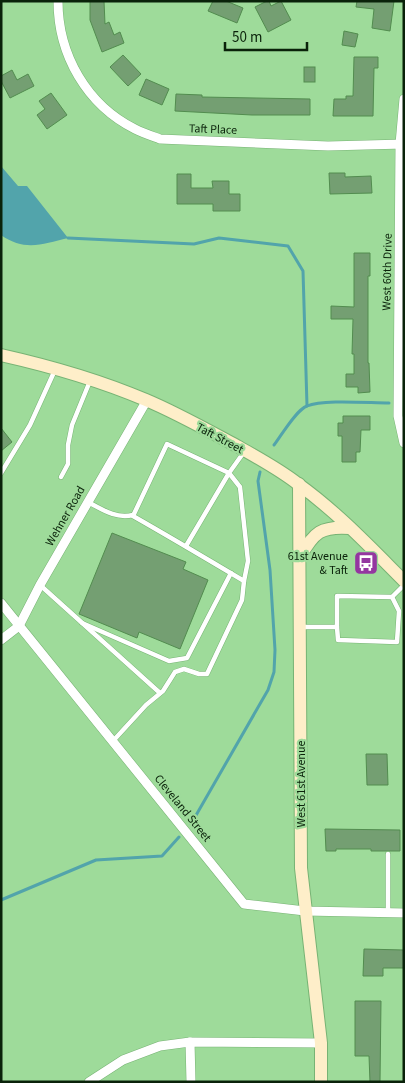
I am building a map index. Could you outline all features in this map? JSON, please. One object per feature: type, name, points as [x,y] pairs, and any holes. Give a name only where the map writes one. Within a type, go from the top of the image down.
[{"type":"main road","name":"Taft Street","points":[[1,355],[90,379],[147,400],[274,467],[299,484],[350,528],[404,581]]},
{"type":"main road","name":"West 61st Avenue","points":[[299,484],[301,868],[321,1042],[321,1082]]},
{"type":"main road","points":[[299,559],[310,540],[319,532],[332,526],[350,528]]},
{"type":"street","name":"Taft Place","points":[[58,1],[58,16],[64,45],[73,67],[98,102],[135,129],[160,139],[328,146],[402,144]]},
{"type":"street","name":"West 60th Drive","points":[[404,99],[398,416],[404,443]]},
{"type":"street","name":"Wehner Road","points":[[1,640],[19,626],[40,585],[147,400]]},
{"type":"street","name":"Cleveland Street","points":[[1,603],[244,904],[305,910],[404,913]]},
{"type":"street","points":[[89,1082],[123,1060],[160,1046],[190,1042],[321,1042]]},
{"type":"street","points":[[190,1042],[191,1082]]},
{"type":"lane","points":[[1,473],[30,425],[56,369]]},
{"type":"lane","points":[[61,477],[68,464],[68,445],[72,425],[90,379]]},
{"type":"lane","points":[[113,741],[146,705],[160,694],[175,672],[184,668],[198,674],[207,674],[242,600],[248,561],[240,487],[229,473],[167,444],[133,515]]},
{"type":"lane","points":[[186,546],[229,473],[245,451]]},
{"type":"lane","points":[[88,502],[115,515],[124,517],[133,515],[244,580]]},
{"type":"lane","points":[[82,623],[168,661],[187,658],[230,573]]},
{"type":"lane","points":[[40,585],[160,694]]},
{"type":"lane","points":[[392,597],[399,611],[397,642],[338,640],[337,596],[392,597],[404,585]]},
{"type":"lane","points":[[299,627],[337,627]]},
{"type":"lane","points":[[388,854],[388,913]]},
{"type":"water","points":[[1,166],[18,186],[27,186],[68,238],[42,244],[26,245],[1,235]]},
{"type":"building","points":[[90,1],[104,1],[105,24],[109,22],[114,35],[120,32],[124,43],[102,52],[90,20]]},
{"type":"building","points":[[213,1],[226,1],[243,8],[237,23],[208,11]]},
{"type":"building","points":[[269,1],[271,6],[281,1],[291,20],[268,32],[255,7]]},
{"type":"building","points":[[357,1],[394,1],[390,31],[372,28],[374,9],[356,7]]},
{"type":"building","points":[[344,31],[358,34],[355,47],[342,45]]},
{"type":"building","points":[[123,55],[141,74],[128,86],[110,67]]},
{"type":"building","points":[[354,57],[378,57],[378,68],[374,68],[373,116],[333,116],[334,99],[346,99],[346,96],[353,96]]},
{"type":"building","points":[[304,67],[315,67],[315,82],[304,82]]},
{"type":"building","points":[[12,70],[17,80],[28,74],[34,86],[10,98],[1,81],[1,76]]},
{"type":"building","points":[[146,79],[169,89],[162,105],[139,95]]},
{"type":"building","points":[[51,93],[67,115],[47,129],[37,115],[45,109],[39,101]]},
{"type":"building","points":[[176,94],[202,95],[202,97],[310,99],[310,115],[252,115],[175,111]]},
{"type":"building","points":[[329,173],[345,173],[345,177],[371,176],[372,193],[330,194]]},
{"type":"building","points":[[177,174],[191,174],[191,188],[213,188],[212,181],[229,181],[229,194],[240,194],[240,211],[213,211],[213,204],[177,204]]},
{"type":"building","points":[[354,253],[370,253],[370,276],[368,276],[368,363],[370,392],[358,393],[358,387],[346,387],[346,374],[354,374],[354,354],[352,354],[353,319],[331,319],[331,306],[354,307]]},
{"type":"building","points":[[343,416],[370,416],[370,430],[361,430],[360,452],[356,452],[356,462],[342,462],[342,436],[338,436],[338,423],[343,423]]},
{"type":"building","points":[[1,428],[12,442],[1,451]]},
{"type":"building","points":[[112,533],[186,562],[183,569],[208,580],[180,649],[139,632],[137,638],[79,614]]},
{"type":"building","points":[[366,754],[387,754],[388,785],[367,785]]},
{"type":"building","points":[[325,829],[400,830],[400,851],[336,849],[336,851],[326,851]]},
{"type":"building","points":[[364,949],[404,950],[404,968],[383,968],[383,976],[363,976]]},
{"type":"building","points":[[355,1001],[381,1001],[380,1082],[370,1082],[369,1056],[355,1056]]},
{"type":"waterway","points":[[68,238],[194,244],[219,238],[288,246],[303,271],[307,406]]},
{"type":"waterway","points":[[274,445],[294,418],[307,406],[335,402],[389,403]]},
{"type":"waterway","points":[[191,824],[268,690],[274,672],[275,650],[270,570],[258,481],[260,472]]},
{"type":"waterway","points":[[1,900],[96,860],[162,856],[179,837]]},
{"type":"place","name":"61st Avenue & Taft","points":[[366,563]]}]
